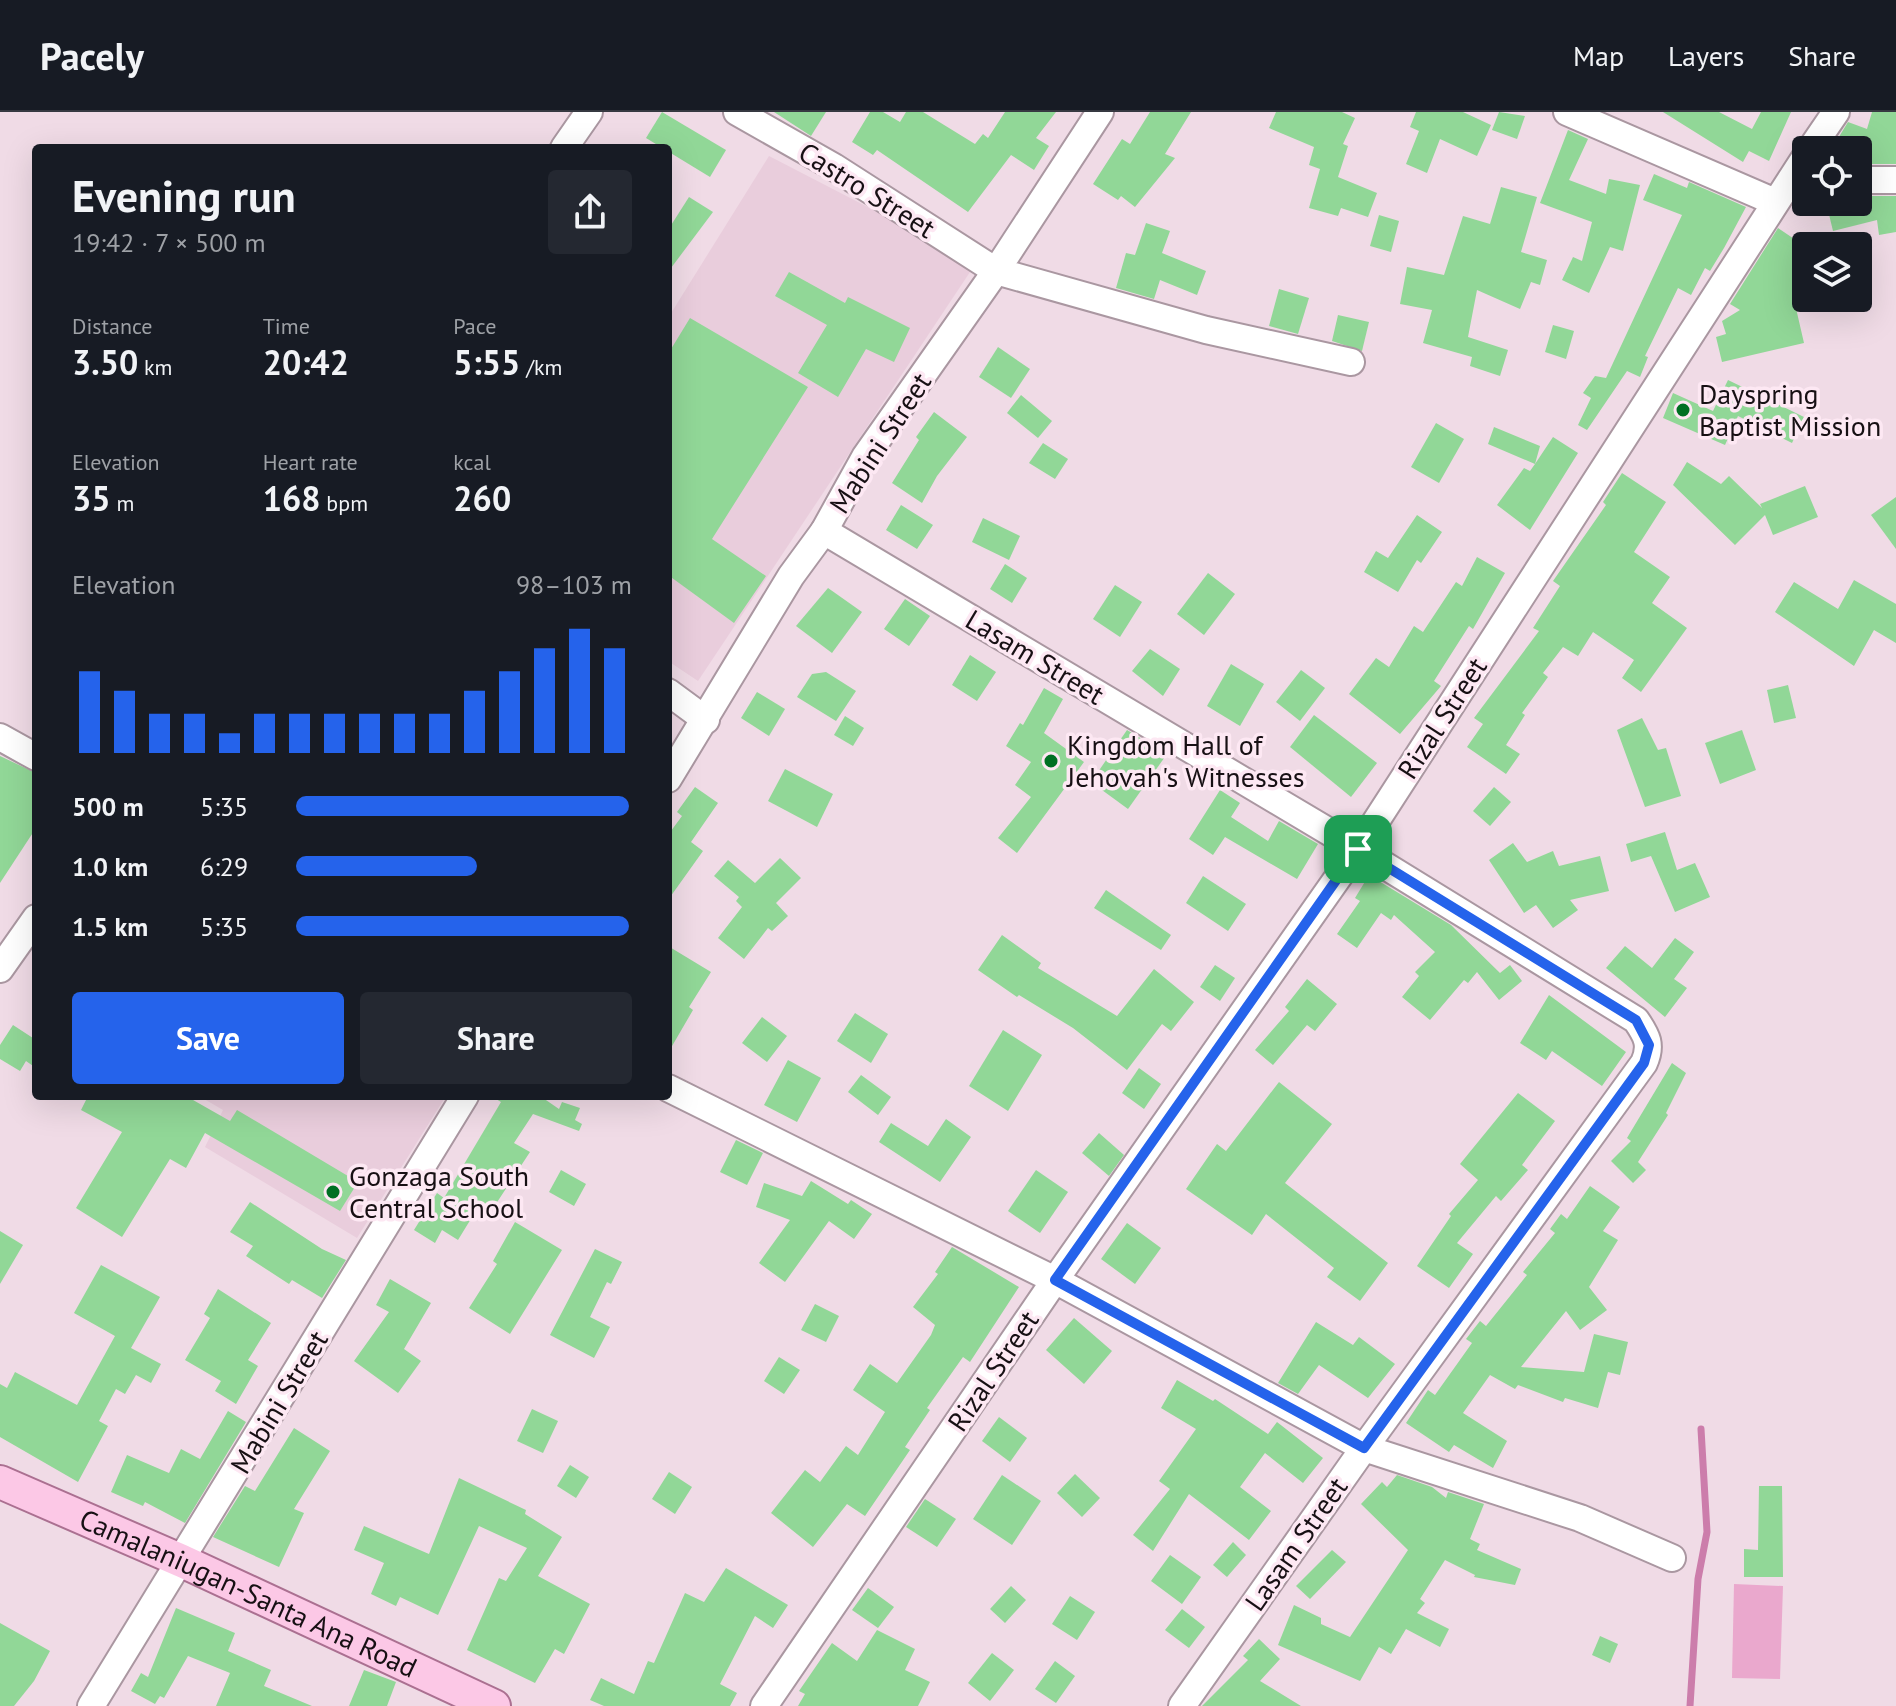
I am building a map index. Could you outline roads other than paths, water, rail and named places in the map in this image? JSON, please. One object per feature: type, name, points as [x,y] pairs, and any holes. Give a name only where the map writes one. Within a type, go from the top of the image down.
[{"type":"main road","name":"Camalaniugan-Santa Ana Road","points":[[0,1482],[182,1561],[494,1706]]},
{"type":"street","points":[[567,144],[589,112]]},
{"type":"street","name":"Castro Street","points":[[737,112],[834,167],[996,271],[1206,330],[1351,362]]},
{"type":"street","name":"Mabini Street","points":[[672,773],[791,576],[824,531],[865,457],[996,271],[1100,112]]},
{"type":"street","points":[[1567,112],[1775,202]]},
{"type":"street","points":[[1820,136],[1836,112]]},
{"type":"street","points":[[1872,180],[1896,180]]},
{"type":"street","name":"Rizal Street","points":[[764,1706],[1055,1280],[1358,849],[1775,202],[1792,182]]},
{"type":"street","name":"Lasam Street","points":[[824,531],[1358,849],[1636,1020],[1649,1045],[1644,1063],[1364,1448],[1182,1706]]},
{"type":"street","points":[[672,695],[706,720]]},
{"type":"street","points":[[0,737],[32,755]]},
{"type":"street","points":[[0,969],[32,924]]},
{"type":"street","points":[[672,1090],[1055,1280],[1364,1448],[1580,1518],[1672,1558]]},
{"type":"street","name":"Mabini Street","points":[[91,1706],[463,1100]]},
{"type":"waterway","points":[[1690,1706],[1698,1579],[1707,1532],[1701,1429]]},
{"type":"place","name":"Dayspring Baptist Mission","points":[[1683,410]]},
{"type":"place","name":"Kingdom Hall of Jehovah's Witnesses","points":[[1051,761]]},
{"type":"place","name":"Gonzaga South Central School","points":[[333,1192]]}]
